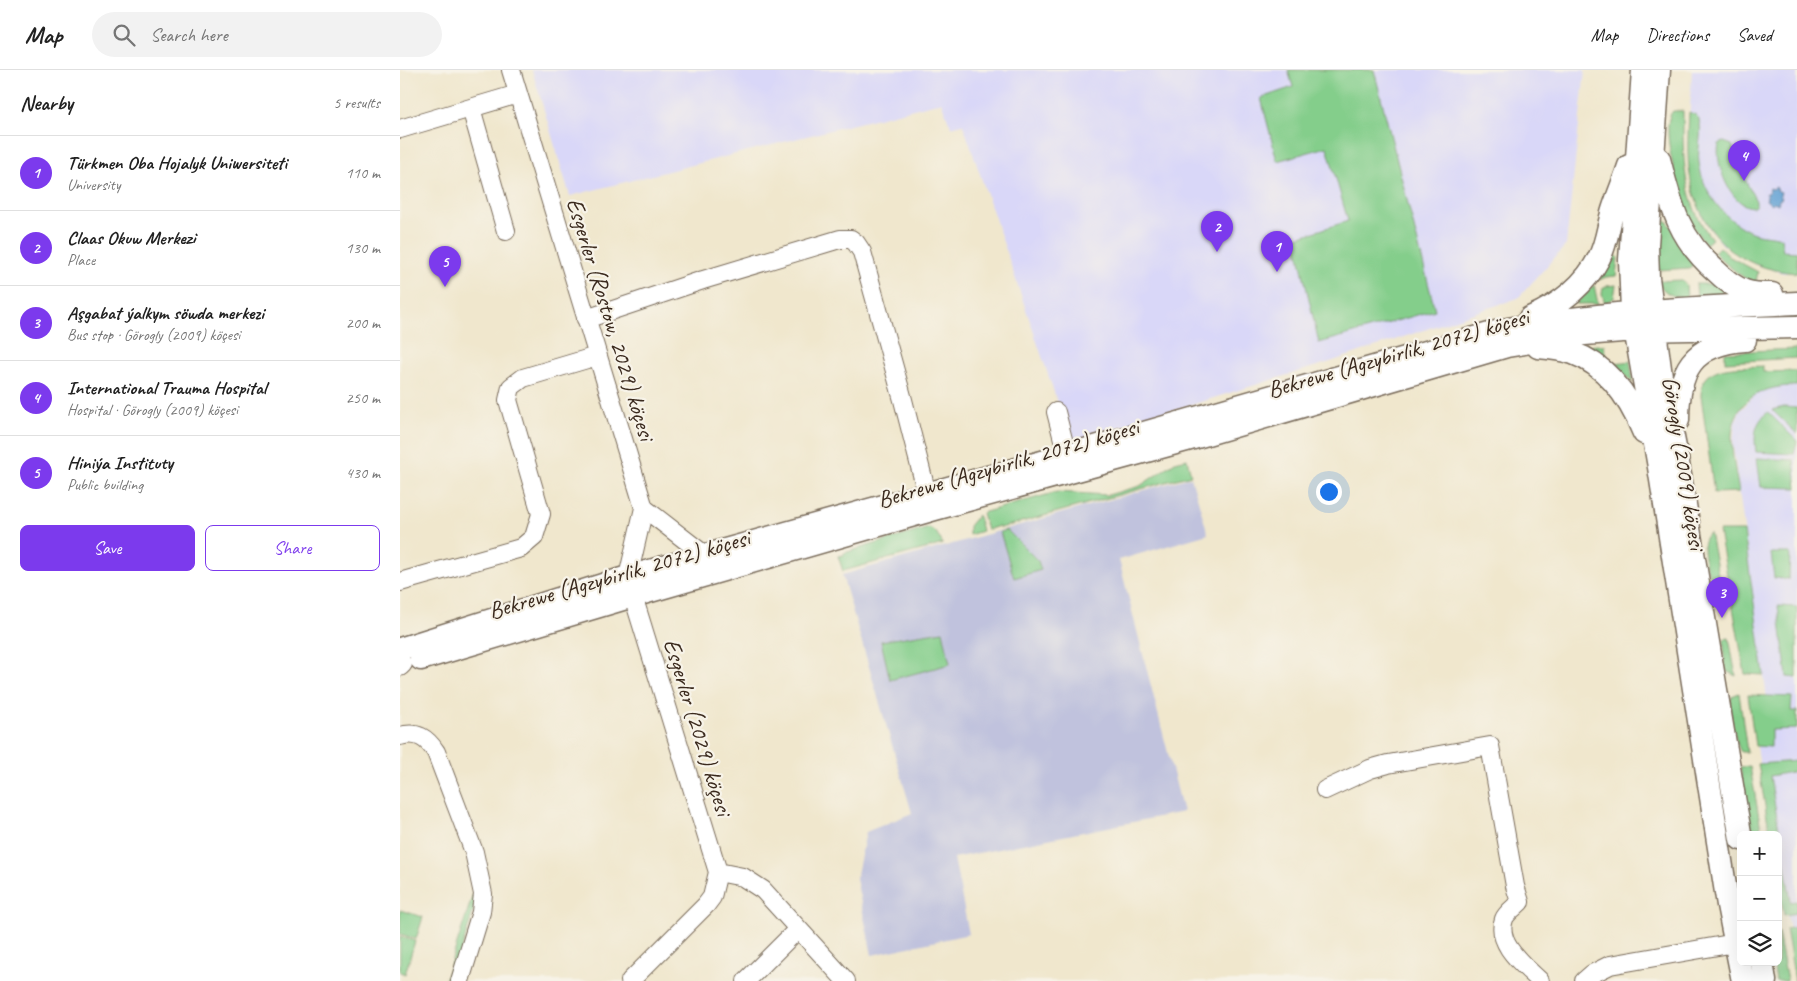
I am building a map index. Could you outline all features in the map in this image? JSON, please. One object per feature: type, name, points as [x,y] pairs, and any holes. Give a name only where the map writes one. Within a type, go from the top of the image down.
[{"type":"main road","name":"Görogly (2009) köçesi","points":[[1643,70],[1647,141]]},
{"type":"main road","name":"Görogly (2009) köçesi","points":[[1659,70],[1630,260],[1740,831]]},
{"type":"main road","points":[[1647,141],[1669,194],[1680,227],[1703,260],[1724,278],[1744,291],[1771,294],[1797,302]]},
{"type":"main road","points":[[1505,338],[1553,307],[1575,290],[1588,275],[1602,252],[1613,210],[1647,141]]},
{"type":"main road","points":[[1643,320],[1797,302]]},
{"type":"main road","points":[[1643,320],[1797,328]]},
{"type":"main road","name":"Bekrewe (Agzybirlik, 2072) köçesi","points":[[630,586],[706,556],[1187,440],[1505,338],[1538,323],[1643,320]]},
{"type":"main road","points":[[1668,465],[1681,383],[1692,363],[1705,350],[1720,343],[1772,338],[1797,328]]},
{"type":"main road","points":[[1505,338],[1533,346],[1566,351],[1585,359],[1603,371],[1626,397],[1668,465]]},
{"type":"main road","name":"Bekrewe (Agzybirlik, 2072) köçesi","points":[[401,662],[630,586],[931,502],[1067,455],[1505,338]]},
{"type":"main road","name":"Görogly (2009) köçesi","points":[[1668,465],[1737,936]]},
{"type":"main road","name":"Görogly (2009) köçesi","points":[[1741,966],[1743,981]]},
{"type":"main road","points":[[1763,966],[1765,981]]},
{"type":"street","name":"Esgerler (Rostow, 2029) köçesi","points":[[510,70],[644,508]]},
{"type":"street","points":[[400,128],[518,94]]},
{"type":"street","points":[[471,108],[506,231]]},
{"type":"street","points":[[586,319],[780,256],[840,239],[851,239],[862,252],[931,502]]},
{"type":"street","points":[[401,578],[522,548],[534,537],[541,514],[508,400],[511,387],[523,378],[598,356]]},
{"type":"street","points":[[1056,412],[1067,455]]},
{"type":"street","points":[[644,508],[706,556]]},
{"type":"street","name":"Bekrewe (Agzybirlik, 2072) köçesi","points":[[630,586],[644,508]]},
{"type":"street","name":"Esgerler (2029) köçesi","points":[[630,586],[718,872]]},
{"type":"street","points":[[400,736],[413,734],[422,736],[436,752],[474,852],[481,878],[483,894],[481,912],[460,981]]},
{"type":"street","points":[[1325,790],[1370,769],[1388,764],[1490,746],[1515,886],[1520,902],[1504,918],[1502,930],[1512,952],[1540,981]]},
{"type":"street","points":[[630,981],[706,906],[712,897],[718,872],[743,877],[763,890],[846,981]]},
{"type":"street","points":[[746,981],[798,929]]},
{"type":"street","points":[[1584,981],[1592,974],[1610,965],[1737,943]]},
{"type":"shaded area","points":[[532,70],[1585,70],[1566,245],[1518,298],[1330,362],[1071,442],[963,124],[951,127],[941,102],[570,196]]},
{"type":"shaded area","points":[[1692,70],[1797,70],[1797,273],[1783,273],[1756,265],[1737,255],[1722,244],[1709,228],[1700,212],[1689,169],[1688,149]]},
{"type":"shaded area","points":[[1777,386],[1797,386],[1797,969],[1782,886],[1782,831],[1772,831],[1757,747],[1771,747],[1771,729],[1733,445],[1735,422],[1740,411],[1755,395]]},
{"type":"shaded area","points":[[1191,477],[1208,534],[1119,560],[1183,812],[954,858],[969,934],[872,955],[856,879],[866,832],[912,813],[842,575]]},
{"type":"green space","points":[[1288,70],[1374,70],[1435,310],[1319,343],[1295,238],[1348,221],[1327,147],[1277,161],[1261,98],[1293,87]]},
{"type":"green space","points":[[1673,111],[1683,111],[1683,145],[1686,178],[1695,210],[1702,225],[1712,239],[1706,244],[1692,225],[1673,166],[1668,132],[1669,119]]},
{"type":"green space","points":[[1689,112],[1696,115],[1699,120],[1699,162],[1701,173],[1710,195],[1734,222],[1754,233],[1781,238],[1783,251],[1797,252],[1797,273],[1775,270],[1755,264],[1737,255],[1722,243],[1710,228],[1700,211],[1693,191],[1689,169]]},
{"type":"green space","points":[[1724,142],[1732,145],[1741,172],[1756,201],[1754,207],[1738,200],[1726,183],[1719,162],[1718,152],[1719,144]]},
{"type":"green space","points":[[1662,220],[1667,221],[1695,261],[1690,268],[1658,270],[1660,223]]},
{"type":"green space","points":[[1719,247],[1730,257],[1758,272],[1755,286],[1726,264],[1714,252]]},
{"type":"green space","points":[[1615,256],[1618,258],[1616,276],[1599,280]]},
{"type":"green space","points":[[1682,280],[1686,285],[1687,298],[1678,297],[1666,292],[1658,281]]},
{"type":"green space","points":[[1696,284],[1719,284],[1733,295],[1697,298]]},
{"type":"green space","points":[[1594,285],[1598,304],[1577,304],[1576,303]]},
{"type":"green space","points":[[1616,285],[1614,298],[1605,303],[1602,294],[1603,288]]},
{"type":"green space","points":[[1593,345],[1604,345],[1606,358],[1592,350],[1591,347]]},
{"type":"green space","points":[[1797,349],[1797,358],[1725,362],[1725,352]]},
{"type":"green space","points":[[1630,361],[1633,381],[1614,365]]},
{"type":"green space","points":[[1763,366],[1763,372],[1797,371],[1797,386],[1785,386],[1763,391],[1745,403],[1734,422],[1732,434],[1733,456],[1739,492],[1714,493],[1701,395],[1703,384],[1708,376],[1723,368]]},
{"type":"green space","points":[[1784,407],[1797,408],[1797,434],[1772,410]]},
{"type":"green space","points":[[1768,412],[1797,441],[1794,454],[1756,452],[1756,430],[1763,416]]},
{"type":"green space","points":[[1757,458],[1794,460],[1797,488],[1761,487]]},
{"type":"green space","points":[[1187,459],[1191,475],[987,530],[982,513],[1057,492],[1108,495],[1140,486],[1175,462]]},
{"type":"green space","points":[[978,515],[982,531],[969,535],[969,526]]},
{"type":"green space","points":[[929,528],[936,532],[943,544],[843,571],[838,556],[844,555],[844,553]]},
{"type":"green space","points":[[1007,530],[1038,561],[1041,570],[1014,578],[1000,532]]},
{"type":"green space","points":[[1719,531],[1744,531],[1764,675],[1745,674]]},
{"type":"green space","points":[[1710,533],[1722,595],[1717,596],[1703,554],[1705,538]]},
{"type":"green space","points":[[1771,553],[1790,553],[1789,579],[1774,578]]},
{"type":"green space","points":[[1778,606],[1797,607],[1797,678],[1787,677]]},
{"type":"green space","points":[[943,631],[950,664],[890,680],[881,641]]},
{"type":"green space","points":[[1729,638],[1736,676],[1726,671],[1724,663],[1724,639]]},
{"type":"green space","points":[[1739,693],[1747,752],[1741,752],[1734,733],[1731,716],[1732,696]]},
{"type":"green space","points":[[1748,695],[1792,697],[1791,711],[1797,711],[1797,729],[1771,730],[1771,747],[1755,746]]},
{"type":"green space","points":[[1797,761],[1797,771],[1770,776],[1779,831],[1769,831],[1758,764]]},
{"type":"green space","points":[[1750,766],[1761,831],[1751,831],[1740,767]]},
{"type":"green space","points":[[1782,848],[1791,902],[1797,901],[1797,913],[1784,915],[1782,904]]},
{"type":"green space","points":[[475,888],[475,905],[452,981],[445,981]]},
{"type":"green space","points":[[400,910],[423,917],[416,939],[400,934]]},
{"type":"green space","points":[[1797,927],[1797,981],[1795,981],[1786,929]]},
{"type":"green space","points":[[400,936],[415,941],[405,974],[400,972]]},
{"type":"green space","points":[[1782,954],[1787,981],[1776,981],[1774,966],[1782,966]]},
{"type":"water","points":[[1776,187],[1781,192],[1782,198],[1778,204],[1774,202],[1771,204],[1766,200],[1766,193],[1769,192],[1770,188]]},
{"type":"place","name":"International Trauma Hospital","points":[[1744,181]]},
{"type":"place","name":"Claas Okuw Merkezi","points":[[1217,252]]},
{"type":"place","name":"Türkmen Oba Hojalyk Uniwersiteti","points":[[1277,272]]},
{"type":"place","name":"Hiniýa Instituty","points":[[445,287]]},
{"type":"place","name":"Aşgabat ýalkym söwda merkezi","points":[[1722,618]]}]
